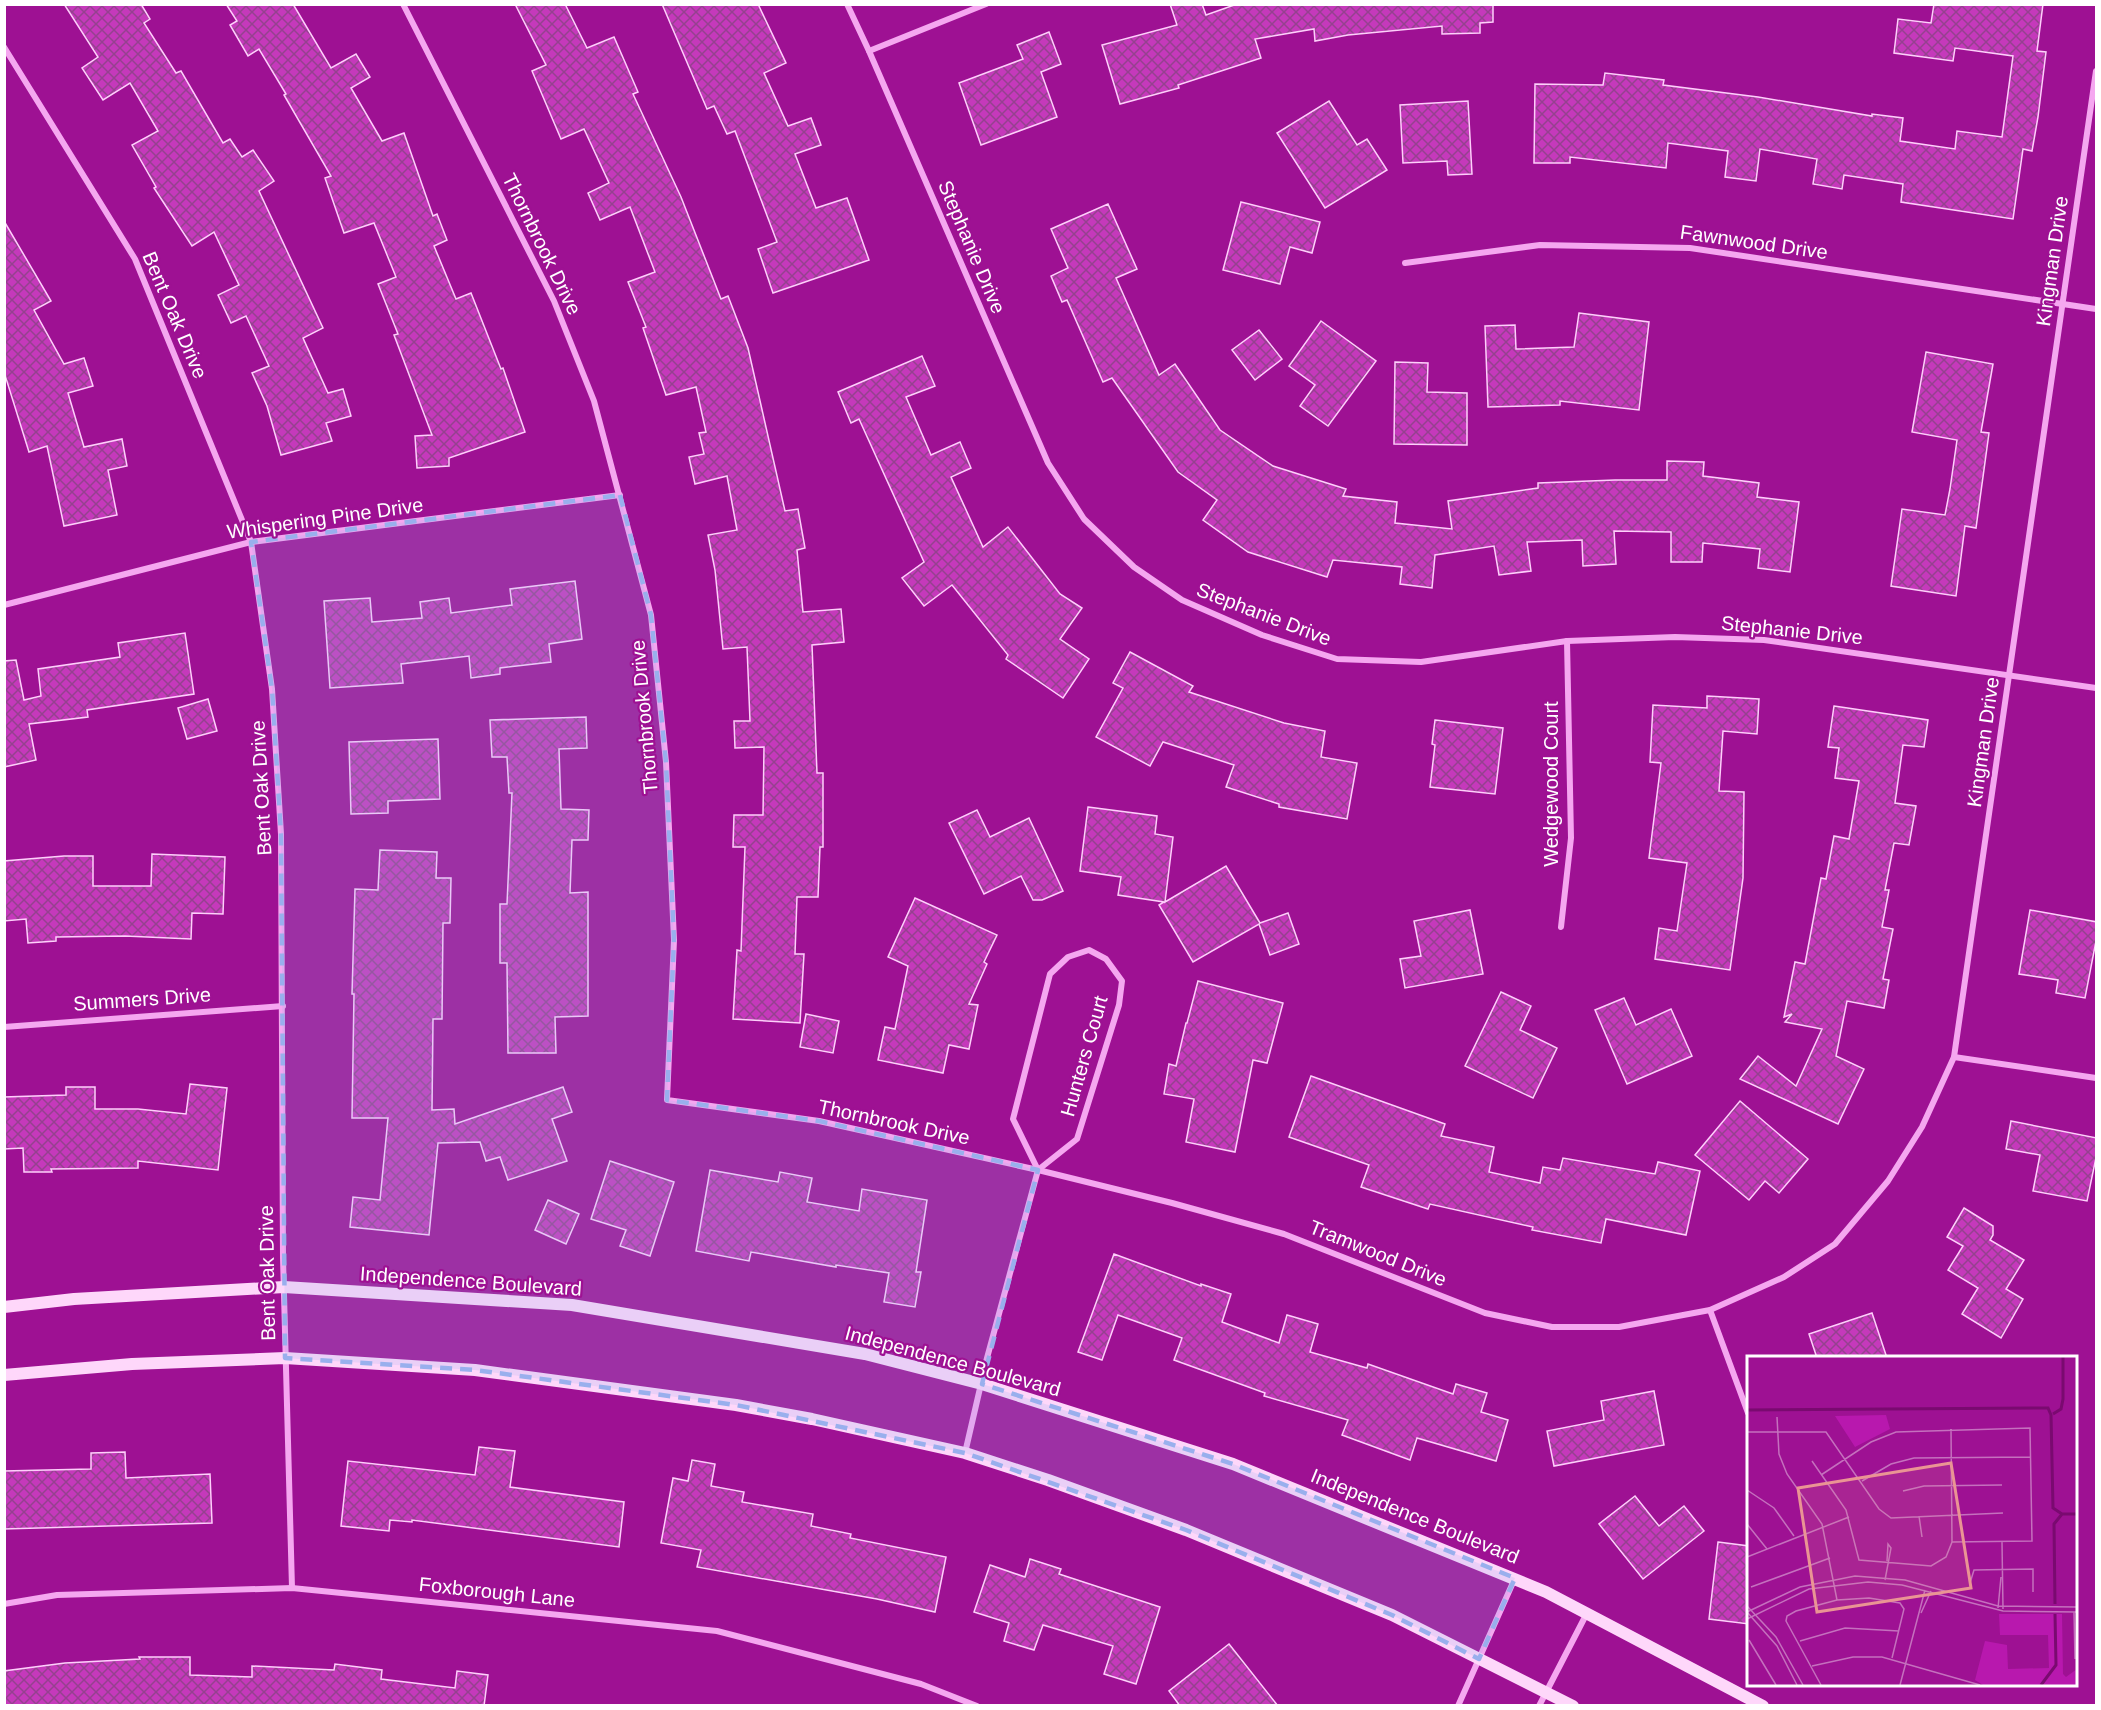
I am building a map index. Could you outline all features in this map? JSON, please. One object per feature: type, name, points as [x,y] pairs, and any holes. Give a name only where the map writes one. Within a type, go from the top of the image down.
[{"type":"main road","name":"Independence Boulevard","points":[[4,1307],[74,1299],[284,1287],[572,1305],[865,1354],[982,1384],[1233,1464],[1515,1578],[1587,1613],[1763,1706]]},
{"type":"main road","points":[[4,1376],[132,1364],[285,1358],[475,1370],[736,1405],[812,1419],[965,1453],[1048,1480],[1186,1530],[1392,1615],[1573,1706]]},
{"type":"street","name":"Thornbrook Drive","points":[[403,4],[554,301],[594,401],[651,615],[666,762],[674,940],[668,1100],[819,1121],[1038,1170]]},
{"type":"street","name":"Stephanie Drive","points":[[847,4],[1048,463],[1084,519],[1134,567],[1182,600],[1262,635],[1338,659],[1421,662],[1567,641],[1676,637],[1764,640],[2097,688]]},
{"type":"street","points":[[869,51],[986,4]]},
{"type":"street","name":"Bent Oak Drive","points":[[4,47],[135,259],[251,542],[272,689],[281,834],[285,1358],[292,1588]]},
{"type":"street","name":"Kingman Drive","points":[[1710,1310],[1784,1277],[1835,1244],[1887,1181],[1922,1127],[1954,1057],[2097,71]]},
{"type":"street","name":"Fawnwood Drive","points":[[1405,264],[1540,245],[1690,248],[2097,309]]},
{"type":"street","name":"Whispering Pine Drive","points":[[4,605],[251,542],[620,495]]},
{"type":"street","name":"Wedgewood Court","points":[[1561,927],[1571,838],[1567,641]]},
{"type":"street","name":"Hunters Court","points":[[1089,950],[1106,959],[1122,981],[1119,1005],[1077,1139],[1038,1170],[1012,1119],[1050,974],[1068,957],[1089,950]]},
{"type":"street","name":"Summers Drive","points":[[4,1027],[18,1024],[283,1006]]},
{"type":"street","points":[[1954,1057],[2097,1078]]},
{"type":"street","points":[[965,1453],[987,1358],[1038,1170]]},
{"type":"street","name":"Tramwood Drive","points":[[1038,1170],[1172,1203],[1284,1234],[1485,1312],[1552,1327],[1619,1327],[1710,1310]]},
{"type":"street","points":[[1710,1310],[1747,1408]]},
{"type":"street","points":[[1458,1706],[1515,1578]]},
{"type":"street","name":"Foxborough Lane","points":[[4,1604],[57,1594],[292,1588],[717,1631],[921,1684],[977,1706]]},
{"type":"street","points":[[1539,1706],[1587,1613]]},
{"type":"highlighted area","points":[[620,495],[651,615],[666,762],[674,940],[667,1100],[819,1121],[1038,1170],[982,1384],[1233,1464],[1515,1578],[1479,1659],[1392,1615],[1186,1530],[965,1453],[736,1405],[475,1370],[285,1358],[281,834],[272,689],[251,542]]},
{"type":"building","points":[[64,4],[141,4],[150,19],[144,23],[176,73],[181,71],[223,143],[230,139],[242,157],[253,150],[274,181],[259,191],[323,328],[303,338],[328,393],[343,389],[351,416],[326,423],[332,441],[281,455],[267,406],[252,373],[269,366],[246,316],[231,323],[218,295],[239,285],[214,232],[192,246],[154,188],[156,187],[132,145],[158,131],[130,83],[103,100],[82,68],[98,57]]},
{"type":"building","points":[[226,4],[293,4],[331,68],[356,54],[370,77],[351,88],[382,141],[404,133],[433,216],[437,214],[447,240],[434,246],[456,299],[471,293],[501,369],[503,368],[525,432],[449,458],[449,466],[417,468],[415,436],[432,435],[394,335],[398,334],[378,284],[396,277],[374,223],[344,233],[325,178],[331,176],[259,49],[248,56],[230,25],[237,21]]},
{"type":"building","points":[[515,4],[565,4],[587,48],[614,37],[638,92],[633,94],[681,197],[721,299],[728,296],[748,348],[785,511],[798,509],[805,548],[797,550],[803,612],[841,609],[844,642],[812,645],[817,773],[823,773],[823,847],[820,847],[818,897],[797,897],[795,954],[804,954],[800,1023],[733,1019],[737,950],[741,951],[745,847],[733,847],[734,815],[763,815],[764,747],[735,748],[734,721],[750,721],[747,647],[723,649],[715,570],[708,535],[737,530],[727,476],[695,484],[689,457],[704,454],[699,433],[706,432],[696,387],[666,395],[643,328],[646,327],[628,282],[655,272],[630,207],[600,220],[588,193],[609,183],[584,129],[561,139],[532,71],[546,65]]},
{"type":"building","points":[[662,4],[758,4],[786,63],[764,73],[788,126],[811,118],[821,145],[795,154],[816,208],[847,198],[869,260],[773,293],[758,249],[777,242],[735,131],[727,134],[714,106],[707,109]]},
{"type":"building","points":[[1170,4],[1202,4],[1206,15],[1237,4],[1493,4],[1493,22],[1480,23],[1480,33],[1442,34],[1442,26],[1348,35],[1315,41],[1314,29],[1255,39],[1261,58],[1178,85],[1179,88],[1120,104],[1102,45],[1177,25]]},
{"type":"building","points":[[1934,4],[2043,4],[2037,51],[2046,52],[2038,117],[2032,151],[2023,149],[2013,219],[1901,202],[1903,184],[1844,175],[1842,189],[1813,184],[1817,159],[1760,149],[1756,181],[1725,177],[1728,151],[1668,143],[1666,168],[1570,157],[1570,163],[1534,163],[1535,84],[1603,85],[1605,73],[1664,80],[1663,85],[1758,97],[1872,116],[1872,114],[1903,118],[1900,141],[1955,149],[1957,131],[2002,137],[2013,56],[1955,48],[1953,61],[1894,53],[1898,19],[1931,23]]},
{"type":"building","points":[[1049,32],[1061,64],[1041,72],[1057,117],[981,145],[959,83],[1023,59],[1017,45]]},
{"type":"building","points":[[1329,101],[1357,145],[1367,139],[1387,170],[1325,208],[1277,133]]},
{"type":"building","points":[[1468,101],[1472,174],[1448,175],[1447,161],[1403,163],[1400,105]]},
{"type":"building","points":[[1241,202],[1320,222],[1312,253],[1290,247],[1280,284],[1223,270]]},
{"type":"building","points":[[1108,204],[1137,269],[1116,278],[1159,375],[1175,364],[1220,430],[1273,466],[1346,489],[1343,496],[1397,502],[1395,523],[1452,529],[1448,501],[1538,488],[1538,483],[1667,480],[1667,461],[1704,462],[1703,476],[1759,483],[1757,497],[1799,502],[1790,572],[1758,568],[1760,549],[1703,543],[1702,562],[1671,562],[1671,532],[1614,531],[1616,564],[1583,566],[1582,540],[1527,542],[1531,571],[1499,575],[1494,546],[1435,555],[1432,588],[1400,584],[1402,567],[1333,560],[1327,577],[1248,552],[1203,520],[1217,500],[1178,472],[1112,378],[1103,382],[1067,300],[1062,302],[1051,276],[1068,268],[1051,229]]},
{"type":"building","points":[[4,221],[51,301],[34,310],[64,364],[84,358],[93,386],[68,393],[84,447],[122,439],[127,466],[108,470],[117,515],[64,526],[47,446],[29,452],[4,372]]},
{"type":"building","points":[[1579,313],[1649,322],[1639,410],[1560,401],[1560,405],[1488,407],[1485,326],[1515,325],[1516,349],[1574,347]]},
{"type":"building","points":[[1321,321],[1376,361],[1328,426],[1300,406],[1315,385],[1289,366]]},
{"type":"building","points":[[1259,330],[1282,359],[1255,380],[1232,350]]},
{"type":"building","points":[[1926,352],[1993,364],[1981,432],[1989,433],[1976,528],[1965,526],[1956,596],[1891,586],[1902,509],[1945,515],[1950,489],[1957,440],[1912,432]]},
{"type":"building","points":[[922,356],[935,386],[906,397],[931,455],[960,442],[971,468],[951,477],[983,547],[1008,527],[1060,594],[1082,608],[1060,639],[1089,659],[1063,698],[1006,659],[1008,655],[952,585],[924,606],[902,578],[924,562],[859,419],[851,423],[838,392]]},
{"type":"building","points":[[1395,362],[1428,363],[1427,392],[1467,393],[1467,445],[1394,444]]},
{"type":"building","points":[[575,581],[582,639],[549,644],[551,662],[500,668],[500,674],[471,678],[469,656],[401,664],[403,683],[330,688],[324,601],[370,598],[372,622],[422,618],[420,602],[449,598],[451,613],[512,605],[510,589]]},
{"type":"building","points":[[185,633],[194,694],[87,710],[88,717],[29,724],[36,760],[4,767],[4,661],[16,660],[24,700],[41,696],[38,669],[120,657],[118,643]]},
{"type":"building","points":[[1130,652],[1193,686],[1189,692],[1284,723],[1325,731],[1321,757],[1357,763],[1347,819],[1279,807],[1279,804],[1226,787],[1234,765],[1163,742],[1150,766],[1096,737],[1123,688],[1113,683]]},
{"type":"building","points":[[1707,696],[1759,699],[1757,734],[1723,731],[1719,791],[1744,792],[1743,878],[1730,970],[1655,959],[1659,928],[1677,931],[1687,863],[1649,858],[1661,763],[1650,762],[1653,705],[1707,708]]},
{"type":"building","points":[[208,699],[217,731],[187,739],[178,708]]},
{"type":"building","points":[[1834,706],[1928,720],[1924,747],[1903,745],[1895,803],[1916,806],[1909,845],[1894,843],[1885,890],[1889,890],[1882,927],[1893,929],[1883,979],[1889,980],[1884,1008],[1847,1001],[1836,1056],[1864,1069],[1838,1124],[1740,1079],[1758,1056],[1796,1086],[1822,1029],[1785,1022],[1792,1014],[1784,1017],[1795,962],[1805,964],[1821,878],[1826,879],[1834,836],[1849,839],[1859,781],[1835,778],[1839,748],[1828,747]]},
{"type":"building","points":[[586,717],[587,748],[559,749],[561,809],[589,810],[588,840],[572,840],[570,893],[588,892],[588,1016],[555,1017],[556,1053],[508,1053],[507,963],[500,963],[500,904],[507,904],[512,793],[509,793],[507,757],[492,757],[490,720]]},
{"type":"building","points":[[1435,720],[1503,728],[1495,794],[1430,787],[1435,745],[1432,744]]},
{"type":"building","points":[[438,739],[440,799],[388,801],[388,813],[351,814],[349,742]]},
{"type":"building","points":[[1088,807],[1157,816],[1155,834],[1173,837],[1165,902],[1226,866],[1260,923],[1288,913],[1299,944],[1270,955],[1259,924],[1193,962],[1159,905],[1164,902],[1118,895],[1121,877],[1080,871]]},
{"type":"building","points":[[977,810],[990,837],[1029,818],[1063,891],[1042,900],[1033,900],[1021,876],[984,894],[949,823]]},
{"type":"building","points":[[380,850],[437,852],[436,878],[451,878],[450,923],[443,923],[442,1019],[433,1019],[432,1110],[454,1109],[455,1124],[563,1087],[572,1112],[552,1119],[567,1161],[508,1180],[500,1157],[486,1161],[480,1142],[438,1143],[429,1235],[350,1227],[353,1197],[380,1200],[388,1118],[352,1118],[355,889],[378,890]]},
{"type":"building","points":[[152,854],[225,857],[223,914],[192,913],[191,939],[125,936],[56,937],[56,941],[28,943],[26,919],[4,921],[4,861],[93,856],[93,886],[151,886]]},
{"type":"building","points":[[915,898],[997,935],[984,962],[987,964],[969,1004],[978,1005],[969,1049],[949,1045],[943,1073],[878,1060],[885,1027],[895,1029],[908,966],[888,957]]},
{"type":"building","points":[[1470,910],[1483,974],[1405,988],[1400,959],[1421,956],[1414,921]]},
{"type":"building","points":[[2030,910],[2097,922],[2097,936],[2085,998],[2056,993],[2058,980],[2019,974]]},
{"type":"building","points":[[1198,981],[1283,1003],[1267,1063],[1253,1060],[1235,1152],[1186,1142],[1194,1099],[1164,1094],[1169,1064],[1176,1066]]},
{"type":"building","points":[[1501,992],[1531,1006],[1520,1030],[1557,1048],[1533,1098],[1465,1066]]},
{"type":"building","points":[[1624,998],[1636,1025],[1671,1009],[1692,1056],[1627,1084],[1595,1010]]},
{"type":"building","points":[[806,1014],[839,1021],[833,1053],[800,1047]]},
{"type":"building","points":[[1311,1076],[1445,1124],[1441,1136],[1494,1147],[1489,1172],[1540,1183],[1543,1167],[1560,1170],[1563,1158],[1655,1174],[1658,1162],[1700,1171],[1686,1235],[1606,1219],[1601,1243],[1532,1230],[1533,1227],[1430,1204],[1428,1209],[1361,1187],[1369,1165],[1289,1137]]},
{"type":"building","points":[[190,1084],[227,1088],[218,1170],[138,1161],[138,1168],[51,1169],[52,1172],[24,1172],[23,1148],[4,1149],[4,1097],[66,1095],[66,1087],[95,1087],[95,1109],[138,1109],[186,1114]]},
{"type":"building","points":[[1740,1101],[1808,1159],[1779,1193],[1765,1181],[1749,1200],[1695,1155]]},
{"type":"building","points":[[2011,1121],[2097,1138],[2097,1153],[2087,1201],[2033,1191],[2040,1155],[2006,1149]]},
{"type":"building","points":[[610,1161],[674,1182],[650,1256],[620,1246],[626,1230],[591,1219]]},
{"type":"building","points":[[710,1170],[778,1182],[780,1172],[812,1178],[807,1202],[859,1211],[862,1189],[927,1200],[916,1272],[921,1272],[915,1307],[884,1302],[889,1273],[836,1265],[836,1267],[751,1252],[749,1261],[696,1251]]},
{"type":"building","points":[[548,1200],[579,1214],[566,1244],[535,1230]]},
{"type":"building","points":[[1964,1208],[1993,1226],[1993,1235],[1990,1240],[2024,1260],[2006,1289],[2023,1299],[2001,1338],[1962,1314],[1978,1288],[1948,1270],[1963,1246],[1947,1237]]},
{"type":"building","points":[[1114,1254],[1201,1286],[1201,1284],[1231,1294],[1222,1322],[1279,1343],[1287,1315],[1318,1324],[1310,1352],[1367,1368],[1368,1364],[1453,1394],[1456,1384],[1487,1393],[1481,1412],[1508,1420],[1496,1461],[1417,1438],[1410,1460],[1342,1435],[1348,1420],[1264,1396],[1265,1393],[1174,1360],[1182,1338],[1118,1315],[1102,1360],[1078,1352]]},
{"type":"building","points":[[1872,1313],[1886,1356],[1816,1356],[1809,1334]]},
{"type":"building","points":[[1654,1391],[1664,1445],[1554,1466],[1547,1431],[1604,1420],[1601,1401]]},
{"type":"building","points":[[479,1447],[515,1451],[510,1487],[624,1502],[619,1547],[412,1520],[412,1522],[390,1520],[389,1531],[341,1526],[348,1461],[475,1475]]},
{"type":"building","points":[[125,1452],[126,1478],[210,1474],[212,1523],[4,1529],[4,1471],[91,1469],[91,1453]]},
{"type":"building","points":[[692,1460],[715,1464],[711,1486],[744,1492],[742,1502],[813,1514],[811,1526],[851,1534],[850,1538],[946,1557],[935,1612],[877,1599],[697,1567],[701,1550],[661,1543],[673,1478],[688,1481]]},
{"type":"building","points":[[1635,1496],[1659,1526],[1684,1506],[1704,1531],[1643,1579],[1599,1524]]},
{"type":"building","points":[[1718,1542],[1747,1546],[1747,1624],[1709,1619]]},
{"type":"building","points":[[1030,1559],[1061,1569],[1059,1574],[1160,1607],[1136,1684],[1104,1674],[1113,1646],[1043,1625],[1034,1650],[1004,1641],[1009,1623],[974,1612],[990,1565],[1025,1577]]},
{"type":"building","points":[[1229,1644],[1278,1706],[1180,1706],[1169,1691]]},
{"type":"building","points":[[139,1657],[190,1657],[190,1675],[252,1677],[252,1666],[334,1670],[335,1664],[382,1670],[381,1679],[455,1688],[457,1671],[488,1675],[484,1706],[4,1706],[4,1671],[65,1663],[140,1659]]}]
